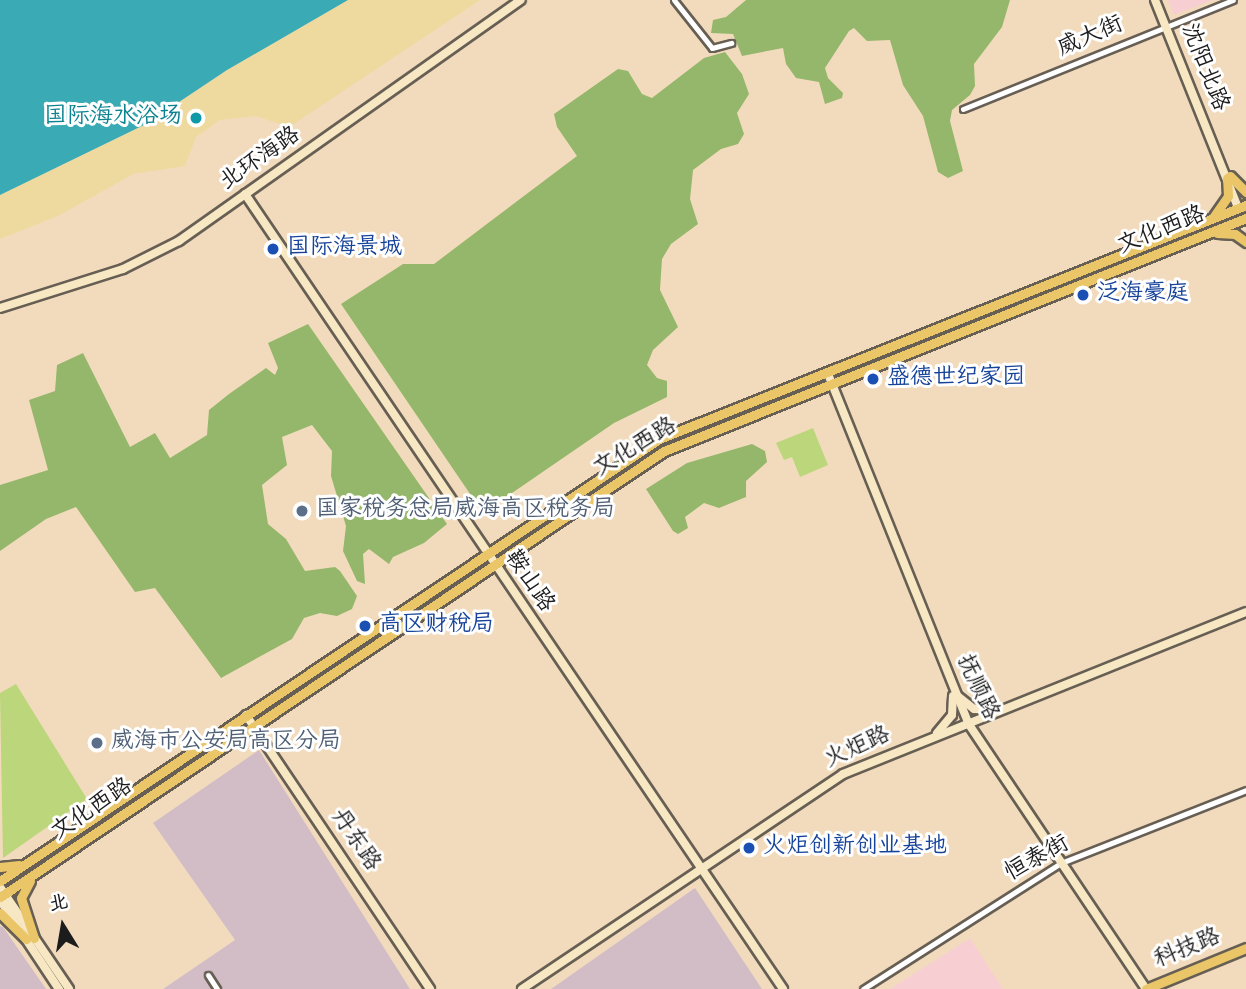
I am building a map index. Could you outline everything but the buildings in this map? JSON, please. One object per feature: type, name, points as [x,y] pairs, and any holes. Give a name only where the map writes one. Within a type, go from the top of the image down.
[{"type":"main road","name":"北环海路","points":[[0,308],[152,257],[521,0]]},
{"type":"main road","name":"沈阳北路","points":[[1155,0],[1168,25]]},
{"type":"main road","name":"沈阳北路","points":[[1160,0],[1244,214]]},
{"type":"main road","points":[[1228,177],[1246,191]]},
{"type":"main road","points":[[1202,223],[1224,205],[1228,196],[1228,177]]},
{"type":"main road","name":"鞍山路","points":[[244,194],[699,869],[783,989]]},
{"type":"main road","name":"文化西路","points":[[0,881],[659,439],[1202,223],[1244,214]]},
{"type":"main road","name":"文化西路","points":[[1,894],[664,451],[1205,235],[1244,214]]},
{"type":"main road","points":[[1205,235],[1226,232],[1246,242]]},
{"type":"main road","name":"抚顺路","points":[[828,374],[968,723],[1146,989]]},
{"type":"main road","name":"火炬路","points":[[522,989],[831,780],[1246,612]]},
{"type":"main road","points":[[953,689],[974,709],[1005,708]]},
{"type":"main road","points":[[933,737],[952,715],[953,689]]},
{"type":"main road","name":"丹东路","points":[[246,715],[430,989]]},
{"type":"main road","points":[[0,867],[36,857]]},
{"type":"main road","points":[[30,939],[21,898],[24,887],[43,868]]},
{"type":"main road","points":[[1,894],[59,989]]},
{"type":"main road","points":[[0,914],[30,939],[69,989]]},
{"type":"main road","name":"科技路","points":[[1146,989],[1246,948]]},
{"type":"street","points":[[674,0],[712,48],[731,43]]},
{"type":"street","name":"威大街","points":[[963,109],[1233,0]]},
{"type":"street","name":"恒泰街","points":[[863,989],[1061,863],[1246,790]]},
{"type":"street","points":[[208,975],[216,989]]},
{"type":"shaded area","points":[[1168,0],[1213,0],[1174,15]]},
{"type":"shaded area","points":[[259,750],[410,989],[163,989],[235,940],[153,823]]},
{"type":"shaded area","points":[[695,888],[762,989],[551,989]]},
{"type":"shaded area","points":[[0,926],[3,927],[46,989],[0,989]]},
{"type":"shaded area","points":[[970,938],[1003,989],[890,989]]},
{"type":"green space","points":[[746,0],[1010,0],[1002,27],[974,64],[975,86],[970,95],[952,110],[950,121],[963,171],[948,178],[938,172],[923,116],[903,85],[890,40],[867,41],[854,28],[849,31],[825,68],[828,78],[843,93],[842,98],[825,104],[819,82],[796,78],[786,64],[783,48],[742,56],[733,34],[711,33],[713,20],[726,17]]},
{"type":"green space","points":[[725,52],[742,74],[749,94],[737,113],[744,134],[738,144],[721,149],[693,170],[690,199],[698,224],[671,244],[662,259],[660,290],[678,327],[653,350],[647,365],[657,378],[667,381],[667,397],[614,423],[483,513],[341,304],[403,264],[434,264],[577,156],[557,127],[554,114],[618,69],[628,71],[642,94],[652,98],[704,58]]},
{"type":"green space","points":[[308,324],[447,524],[424,543],[393,557],[389,564],[369,549],[363,554],[365,584],[357,581],[343,551],[346,526],[331,476],[332,451],[312,425],[282,437],[287,465],[262,485],[268,524],[286,539],[305,571],[335,567],[340,571],[357,596],[352,609],[337,616],[320,613],[304,618],[292,639],[221,678],[155,588],[135,592],[76,507],[46,519],[0,551],[0,485],[48,470],[29,400],[55,391],[57,365],[83,353],[130,447],[155,433],[170,458],[207,435],[209,410],[229,394],[266,368],[275,375],[278,368],[268,343]]},
{"type":"green space","points":[[813,428],[828,465],[800,477],[792,457],[784,460],[776,443]]},
{"type":"green space","points":[[752,444],[765,451],[767,462],[746,481],[746,497],[719,508],[704,503],[685,517],[688,528],[678,534],[673,531],[646,489],[687,463]]},
{"type":"green space","points":[[16,684],[87,799],[3,858],[0,693]]},
{"type":"sand","name":"国际海水浴场","points":[[348,0],[480,0],[289,127],[256,116],[220,120],[196,137],[185,166],[133,174],[60,215],[0,239],[0,195],[146,124],[227,70]]},
{"type":"water","points":[[0,0],[348,0],[227,70],[146,124],[0,195]]},
{"type":"place","name":"国际海水浴场","points":[[196,118]]},
{"type":"place","name":"国际海景城","points":[[273,249]]},
{"type":"place","name":"泛海豪庭","points":[[1083,295]]},
{"type":"place","name":"盛德世纪家园","points":[[873,379]]},
{"type":"place","name":"国家税务总局威海高区税务局","points":[[302,511]]},
{"type":"place","name":"高区财税局","points":[[365,626]]},
{"type":"place","name":"威海市公安局高区分局","points":[[97,743]]},
{"type":"place","name":"火炬创新创业基地","points":[[749,848]]}]
